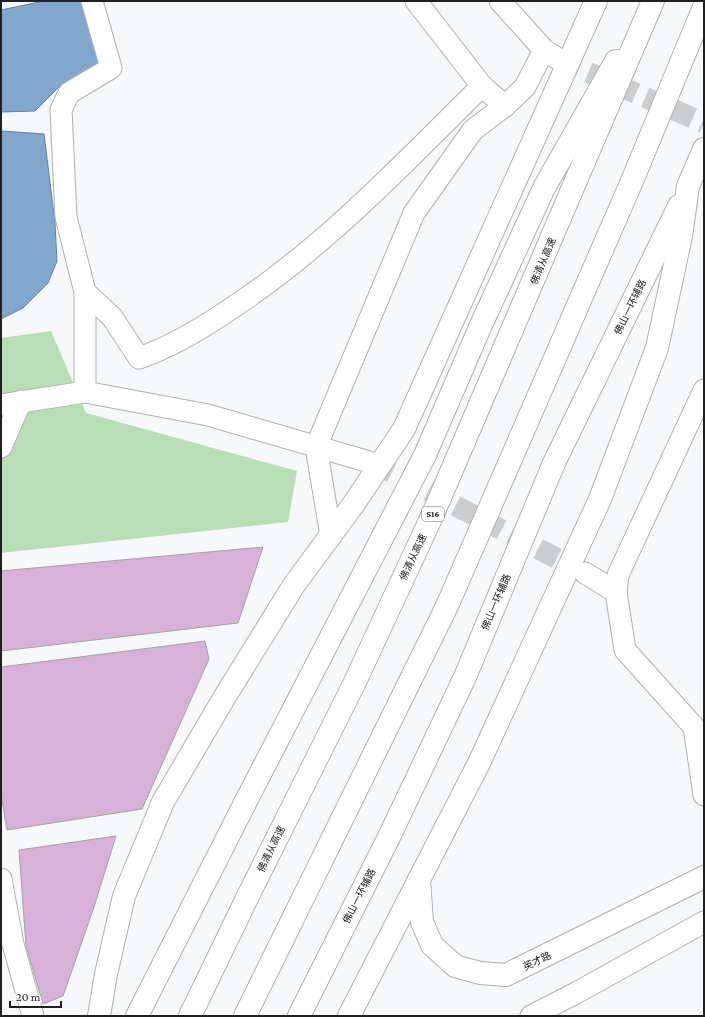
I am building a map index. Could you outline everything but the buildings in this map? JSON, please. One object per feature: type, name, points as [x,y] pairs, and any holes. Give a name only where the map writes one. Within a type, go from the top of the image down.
[{"type":"main road","points":[[99,1016],[106,974],[124,896],[163,802],[224,698],[294,585],[331,536],[404,429],[596,1]]},
{"type":"main road","points":[[137,1016],[425,455],[480,325],[544,188],[573,135],[652,1]]},
{"type":"main road","name":"佛清从高速","points":[[190,1016],[258,874],[354,684],[433,514],[652,1]]},
{"type":"main road","points":[[245,1016],[447,606],[632,181],[704,7]]},
{"type":"main road","points":[[349,1016],[479,762],[600,499],[657,348],[681,236],[688,186],[704,149]]},
{"type":"main road","name":"佛山一环辅路","points":[[299,1016],[389,837],[465,677],[554,463],[688,186]]},
{"type":"main road","name":"英才路","points":[[419,879],[422,922],[432,945],[455,966],[480,973],[506,975],[704,877]]},
{"type":"street","points":[[85,392],[85,292],[66,217],[61,110],[69,93],[111,68],[92,1]]},
{"type":"street","points":[[416,1],[482,86],[506,106]]},
{"type":"street","points":[[331,536],[316,447],[414,213],[473,130],[506,106],[525,87],[552,55],[500,1]]},
{"type":"street","points":[[85,292],[112,317],[139,358],[156,352],[183,338],[202,328],[256,292],[334,230],[482,86]]},
{"type":"street","points":[[704,390],[618,575],[616,592],[625,650],[699,727],[704,795]]},
{"type":"street","points":[[1,447],[11,403],[85,392],[208,415],[373,464]]},
{"type":"street","points":[[585,573],[616,592]]},
{"type":"street","points":[[1,879],[13,944],[33,1016]]},
{"type":"street","points":[[531,1016],[576,993],[704,922]]},
{"type":"green space","points":[[51,331],[86,413],[297,471],[288,522],[1,553],[1,338]]},
{"type":"water","points":[[44,1],[81,1],[100,49],[100,61],[88,73],[60,86],[35,111],[1,112],[1,10]]},
{"type":"water","points":[[1,131],[44,134],[55,223],[57,261],[48,283],[23,308],[1,319]]},
{"type":"tunnel","points":[[560,60],[704,123]]},
{"type":"tunnel","points":[[373,463],[585,573]]}]
